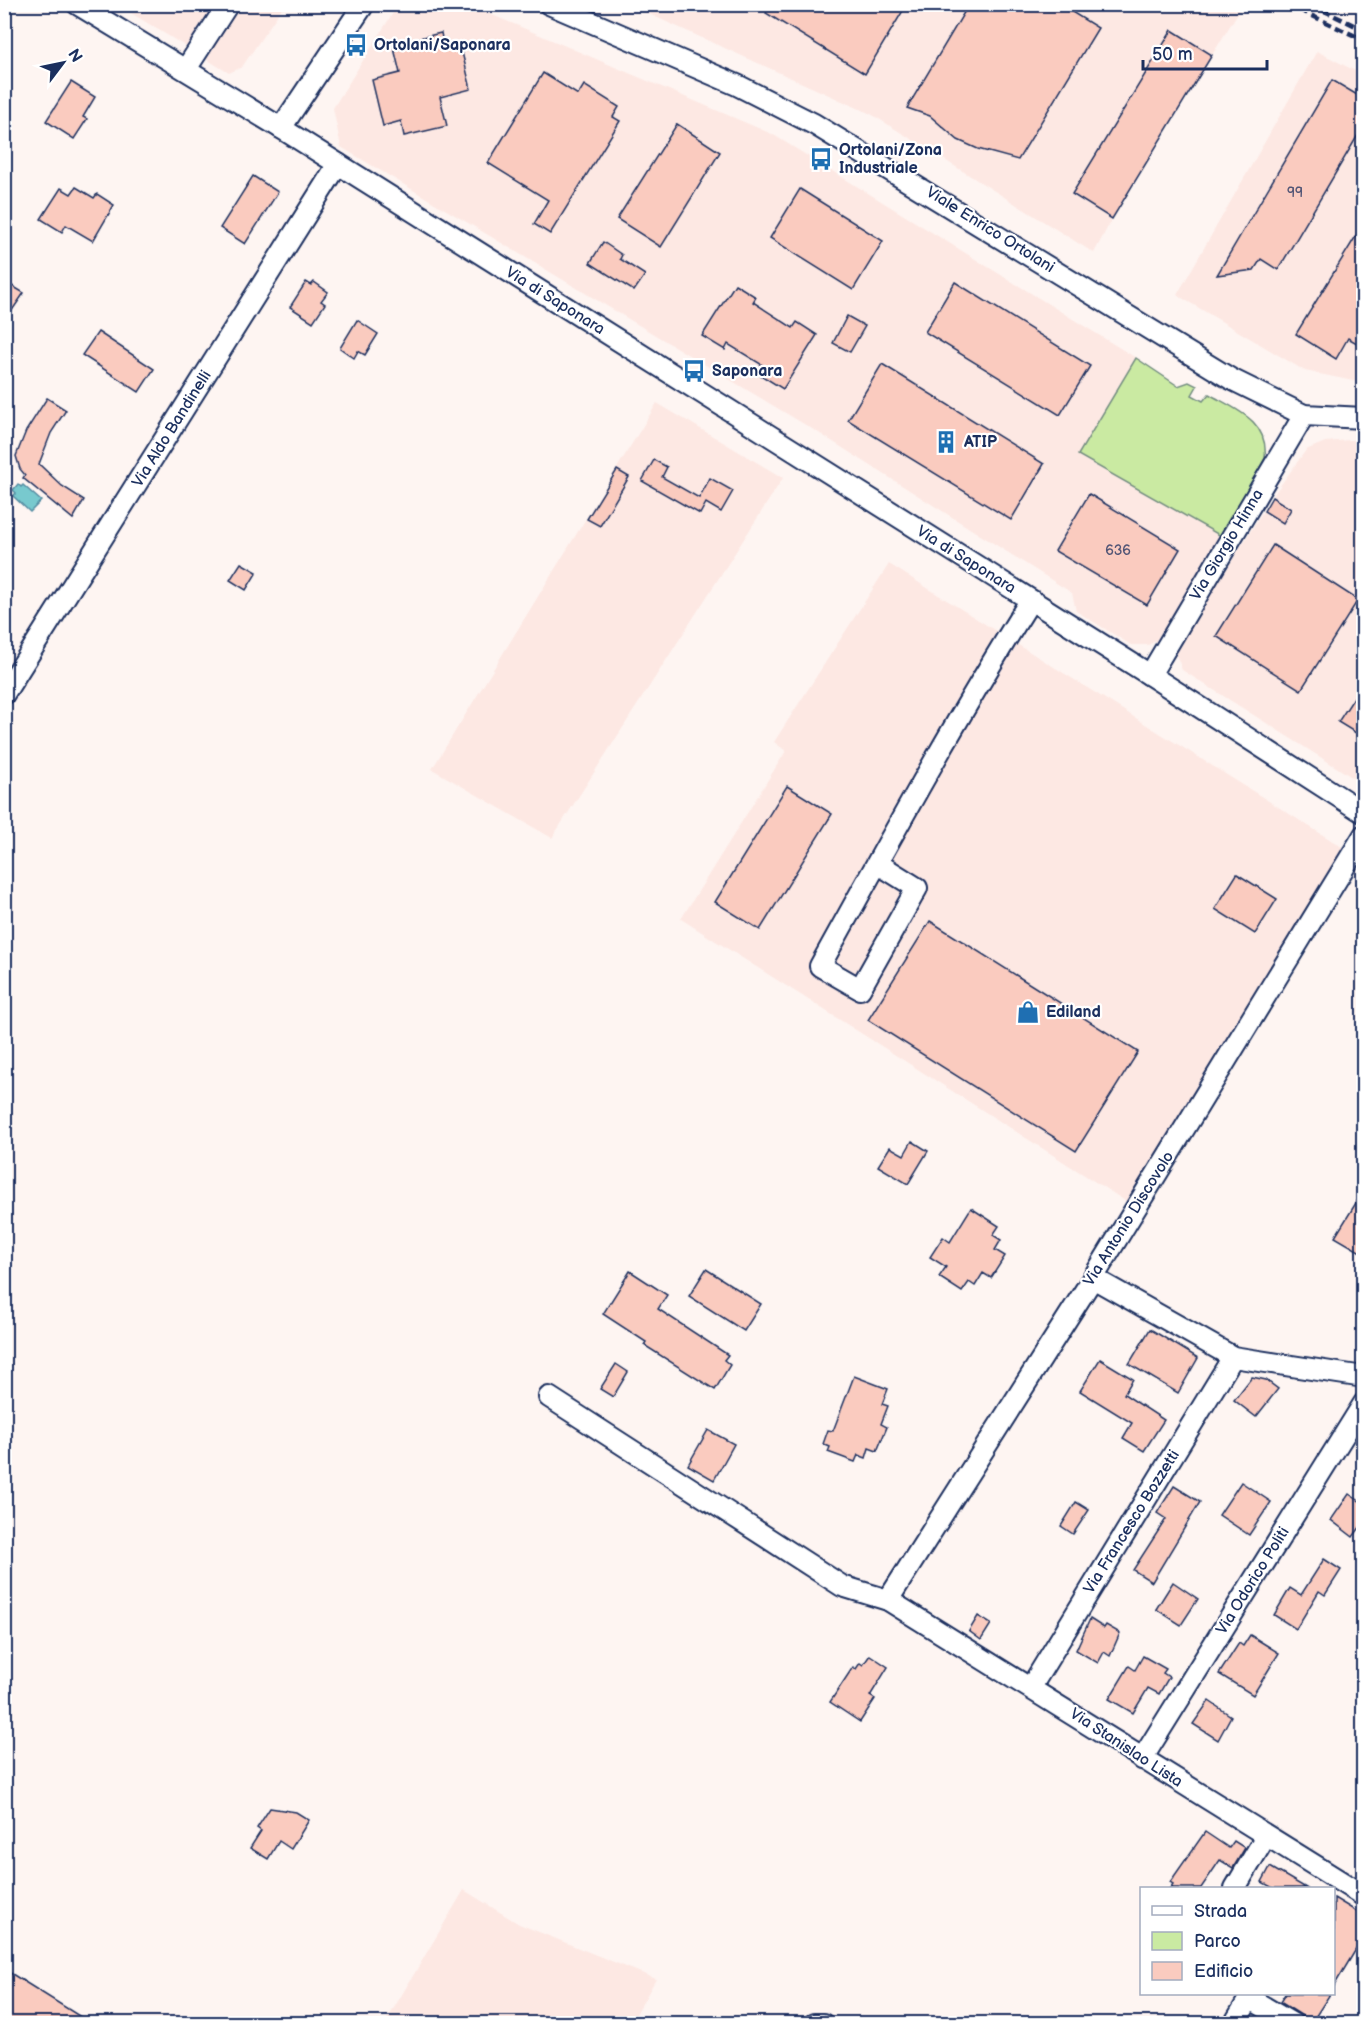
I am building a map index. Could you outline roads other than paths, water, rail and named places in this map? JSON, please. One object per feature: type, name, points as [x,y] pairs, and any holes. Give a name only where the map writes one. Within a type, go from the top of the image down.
[{"type":"street","name":"Via di Saponara","points":[[77,4],[281,128],[1150,675],[1364,813]]},
{"type":"street","points":[[186,69],[228,4]]},
{"type":"street","points":[[281,128],[364,4]]},
{"type":"street","name":"Viale Enrico Ortolani","points":[[549,4],[737,85],[814,124],[1232,379],[1304,415],[1364,418]]},
{"type":"street","name":"Via Aldo Bandinelli","points":[[4,694],[338,164]]},
{"type":"street","name":"Via Giorgio Hinna","points":[[1150,675],[1304,415]]},
{"type":"street","name":"Via di Saponara","points":[[877,863],[917,888],[860,989],[820,966],[877,863],[940,750],[1030,601]]},
{"type":"street","name":"Via Antonio Discovolo","points":[[888,1600],[1092,1278],[1364,835]]},
{"type":"street","points":[[1092,1278],[1233,1358],[1364,1377]]},
{"type":"street","name":"Via Francesco Bozzetti","points":[[1031,1687],[1233,1358]]},
{"type":"street","name":"Via Stanislao Lista","points":[[549,1397],[842,1586],[888,1600],[1031,1687],[1266,1836],[1321,1881],[1364,1896]]},
{"type":"street","name":"Via Odorico Politi","points":[[1142,1759],[1364,1402]]},
{"type":"street","points":[[1236,1887],[1266,1836]]},
{"type":"street","points":[[1234,2024],[1251,1996],[1293,2024]]},
{"type":"street","points":[[814,2024],[823,2024]]},
{"type":"water","points":[[18,484],[21,487],[23,485],[41,501],[30,512],[13,496],[16,493],[13,490]]},
{"type":"railway","points":[[1287,4],[1364,40]]},
{"type":"railway","points":[[1310,4],[1364,30]]},
{"type":"place","name":"Ortolani/Saponara","points":[[356,45]]},
{"type":"place","name":"Ortolani/Zona Industriale","points":[[821,159]]},
{"type":"place","name":"Saponara","points":[[694,371]]},
{"type":"place","name":"ATIP","points":[[946,442]]},
{"type":"place","name":"Ediland","points":[[1028,1012]]}]
